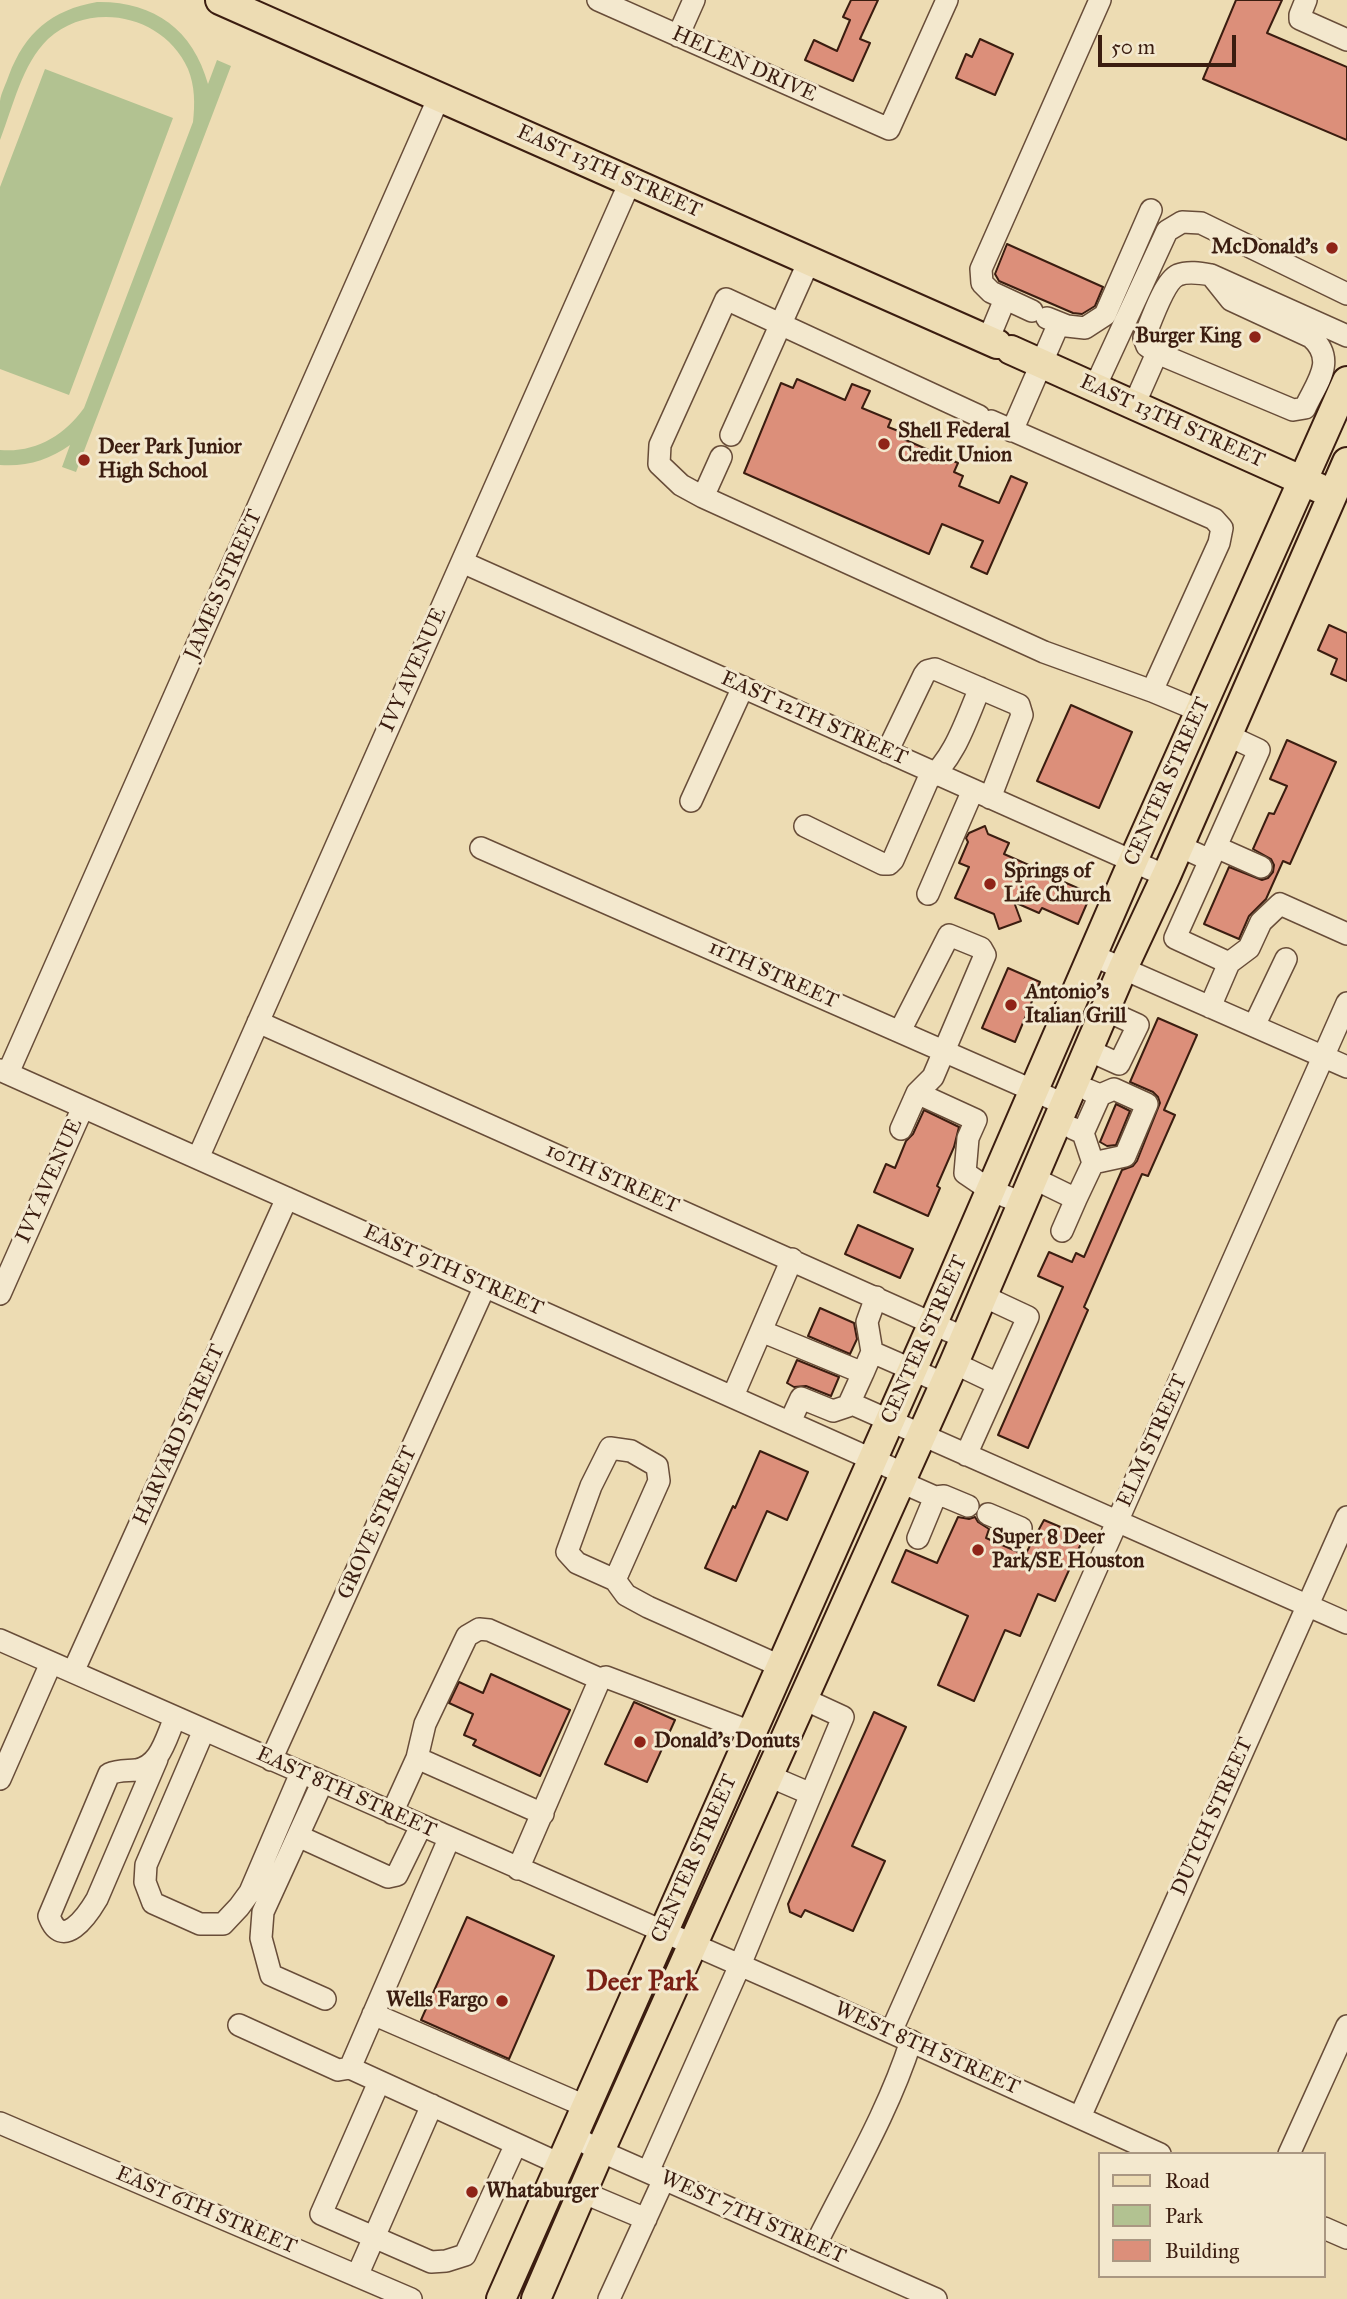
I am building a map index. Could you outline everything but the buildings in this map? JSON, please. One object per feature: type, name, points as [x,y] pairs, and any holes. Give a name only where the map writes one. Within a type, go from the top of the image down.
[{"type":"main road","name":"EAST 13TH STREET","points":[[220,0],[1340,497]]},
{"type":"main road","name":"CENTER STREET","points":[[501,2299],[1347,381]]},
{"type":"main road","name":"CENTER STREET","points":[[539,2298],[600,2151],[922,1435],[1123,968],[1227,735],[1340,497],[1347,462]]},
{"type":"street","name":"HELEN DRIVE","points":[[598,0],[889,129],[947,0]]},
{"type":"street","points":[[678,36],[694,0]]},
{"type":"street","points":[[1100,0],[981,270],[982,283],[990,292],[1046,317],[1085,328],[1105,315],[1151,210]]},
{"type":"street","points":[[1306,0],[1300,19],[1347,40]]},
{"type":"street","name":"JAMES STREET","points":[[4,1072],[439,97]]},
{"type":"street","name":"IVY AVENUE","points":[[198,1158],[630,182]]},
{"type":"street","points":[[1095,387],[1167,231],[1182,222],[1201,223],[1347,294]]},
{"type":"street","points":[[731,435],[809,261]]},
{"type":"street","points":[[1211,275],[1231,300],[1311,337],[1321,346],[1325,362],[1305,408],[1293,410],[1157,353],[1147,346],[1144,338],[1167,285],[1176,275],[1194,273],[1211,275],[1347,336]]},
{"type":"street","points":[[1152,691],[1219,543],[1222,528],[1214,519],[1012,431],[726,299],[660,445],[659,464],[681,485],[1044,652],[1152,691],[1200,712]]},
{"type":"street","points":[[999,345],[1005,299]]},
{"type":"street","points":[[1012,431],[1042,364],[1046,317]]},
{"type":"street","points":[[1134,405],[1157,353]]},
{"type":"street","points":[[704,496],[721,457]]},
{"type":"street","name":"EAST 12TH STREET","points":[[462,562],[1166,876]]},
{"type":"street","points":[[887,752],[927,671],[935,669],[1019,705],[1021,710],[982,794],[928,894]]},
{"type":"street","points":[[691,801],[743,687]]},
{"type":"street","points":[[805,827],[883,864],[889,864],[928,780],[936,774],[954,747],[980,688]]},
{"type":"street","points":[[1227,735],[1259,750],[1175,939],[1229,963]]},
{"type":"street","points":[[1209,777],[1240,792]]},
{"type":"street","points":[[1184,835],[1261,867]]},
{"type":"street","name":"11TH STREET","points":[[481,848],[1065,1103]]},
{"type":"street","points":[[1210,1007],[1229,963],[1249,948],[1261,922],[1280,904],[1347,934]]},
{"type":"street","points":[[900,1031],[949,935],[981,948],[985,955],[945,1051],[933,1077],[917,1093],[901,1129]]},
{"type":"street","points":[[1092,955],[1347,1067]]},
{"type":"street","points":[[1254,1026],[1286,958]]},
{"type":"street","name":"ELM STREET","points":[[891,2032],[1347,1003]]},
{"type":"street","name":"10TH STREET","points":[[258,1022],[933,1323],[954,1362]]},
{"type":"street","name":"EAST 9TH STREET","points":[[4,1072],[790,1422],[872,1460],[935,1497],[944,1496],[968,1506]]},
{"type":"street","points":[[1062,1231],[1093,1163],[1083,1133],[1065,1103],[1114,1089],[1147,1104],[1125,1156],[1093,1163]]},
{"type":"street","points":[[917,1093],[976,1120],[968,1138],[965,1173],[990,1190],[1028,1190],[1076,1199]]},
{"type":"street","points":[[1083,1133],[1100,1095]]},
{"type":"street","name":"IVY AVENUE","points":[[0,1294],[83,1107]]},
{"type":"street","name":"HARVARD STREET","points":[[73,1672],[287,1198]]},
{"type":"street","points":[[733,1396],[792,1259]]},
{"type":"street","name":"GROVE STREET","points":[[271,1760],[485,1286]]},
{"type":"street","points":[[966,1455],[1028,1317],[983,1296]]},
{"type":"street","points":[[790,1422],[801,1398],[834,1411],[848,1406],[872,1352],[867,1322],[876,1297]]},
{"type":"street","points":[[761,1331],[863,1373]]},
{"type":"street","points":[[872,1352],[912,1369],[954,1362],[998,1384]]},
{"type":"street","points":[[850,1403],[1347,1623]]},
{"type":"street","points":[[615,1580],[659,1481],[657,1466],[631,1451],[610,1448],[591,1486],[567,1552],[577,1563],[615,1580],[626,1595],[648,1607],[780,1666]]},
{"type":"street","points":[[918,1538],[935,1497]]},
{"type":"street","points":[[988,1514],[1021,1528]]},
{"type":"street","name":"DUTCH STREET","points":[[1080,2117],[1347,1517]]},
{"type":"street","points":[[392,1813],[417,1758],[425,1724],[445,1680],[467,1636],[479,1629],[489,1629],[600,1679],[606,1677],[751,1732]]},
{"type":"street","name":"EAST 8TH STREET","points":[[0,1640],[692,1945]]},
{"type":"street","points":[[0,1779],[51,1662]]},
{"type":"street","points":[[518,1869],[600,1679]]},
{"type":"street","points":[[609,2299],[646,2220],[656,2176],[740,1965],[844,1717],[804,1699]]},
{"type":"street","points":[[157,1759],[147,1767],[108,1774],[49,1916],[52,1925],[63,1931],[72,1930],[87,1918],[97,1899],[157,1759],[175,1717]]},
{"type":"street","points":[[204,1730],[146,1865],[145,1882],[153,1903],[188,1919],[200,1924],[223,1924],[239,1907],[250,1892],[301,1773]]},
{"type":"street","points":[[417,1758],[543,1814]]},
{"type":"street","points":[[769,1776],[811,1794]]},
{"type":"street","points":[[323,1783],[263,1912],[261,1938],[271,1975],[325,1999]]},
{"type":"street","points":[[298,1836],[388,1877],[397,1875],[403,1867],[421,1826]]},
{"type":"street","points":[[350,2068],[449,1839]]},
{"type":"street","name":"WEST 8TH STREET","points":[[692,1945],[1156,2152]]},
{"type":"street","points":[[373,2014],[585,2106]]},
{"type":"street","points":[[239,2025],[338,2070],[350,2068],[559,2164]]},
{"type":"street","points":[[1290,2152],[1347,2026]]},
{"type":"street","points":[[815,2246],[867,2144],[905,2061],[911,2041]]},
{"type":"street","points":[[379,2082],[321,2214],[431,2262],[465,2255],[516,2144]]},
{"type":"street","points":[[357,2276],[432,2105]]},
{"type":"street","name":"EAST 6TH STREET","points":[[0,2123],[411,2299]]},
{"type":"street","name":"WEST 7TH STREET","points":[[572,2135],[600,2151],[936,2299]]},
{"type":"street","points":[[582,2192],[646,2220]]},
{"type":"street","points":[[1326,2229],[1347,2238]]},
{"type":"green space","points":[[97,2],[136,7],[168,22],[192,48],[208,84],[217,60],[231,66],[76,472],[62,467],[70,445],[37,461],[0,465],[0,450],[25,449],[48,441],[67,427],[84,408],[193,122],[192,82],[177,51],[162,36],[144,25],[105,17],[65,27],[39,49],[25,73],[0,140],[1,98],[15,60],[23,47],[53,18],[66,11]]},
{"type":"green space","points":[[45,69],[173,118],[69,395],[0,369],[0,187]]},
{"type":"place","name":"McDonald's","points":[[1332,248]]},
{"type":"place","name":"Burger King","points":[[1255,337]]},
{"type":"place","name":"Shell Federal Credit Union","points":[[884,444]]},
{"type":"place","name":"Deer Park Junior High School","points":[[84,460]]},
{"type":"place","name":"Springs of Life Church","points":[[990,884]]},
{"type":"place","name":"Antonio's Italian Grill","points":[[1011,1005]]},
{"type":"place","name":"Super 8 Deer Park/SE Houston","points":[[978,1550]]},
{"type":"place","name":"Donald's Donuts","points":[[640,1742]]},
{"type":"place","name":"Wells Fargo","points":[[502,2001]]},
{"type":"place","name":"Whataburger","points":[[472,2192]]},
{"type":"district","name":"Deer Park","points":[[642,1983]]}]
